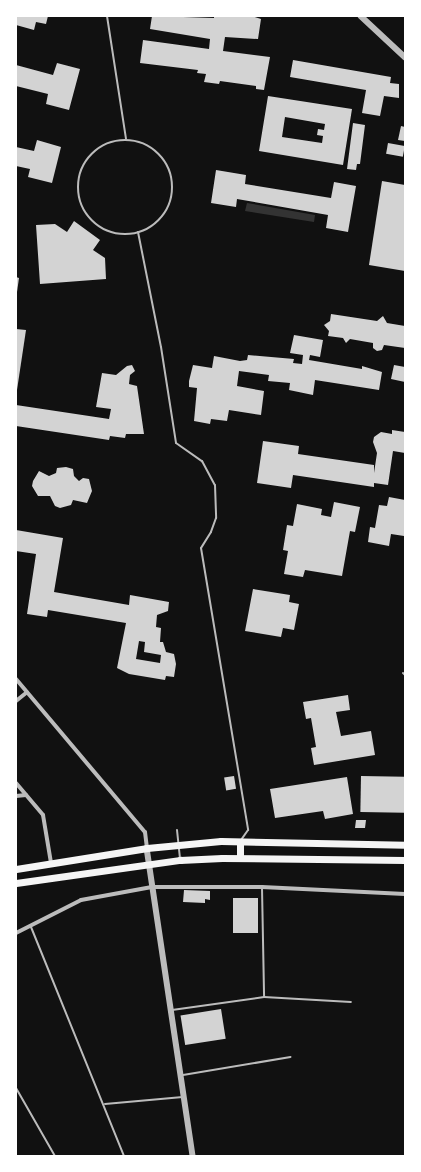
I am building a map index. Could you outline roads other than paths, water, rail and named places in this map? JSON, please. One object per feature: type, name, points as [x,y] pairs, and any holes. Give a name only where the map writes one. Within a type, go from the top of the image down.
[{"type":"main road","points":[[240,842],[240,858]]},
{"type":"main road","points":[[16,869],[147,848],[179,845],[240,842],[405,846]]},
{"type":"main road","points":[[16,883],[180,860],[240,858],[405,860]]},
{"type":"street","points":[[361,16],[405,57]]},
{"type":"street","points":[[16,679],[145,832],[193,1156]]},
{"type":"street","points":[[16,701],[27,692]]},
{"type":"street","points":[[16,783],[43,815],[51,863]]},
{"type":"street","points":[[16,796],[26,795]]},
{"type":"street","points":[[16,933],[31,927],[64,907],[81,900],[152,887],[262,887],[405,894]]},
{"type":"lane","points":[[107,16],[126,139]]},
{"type":"lane","points":[[126,139],[144,144],[160,154],[168,167],[172,182],[172,197],[167,209],[150,228],[138,232],[122,234],[103,229],[92,221],[79,198],[79,174],[91,153],[112,141],[126,139]]},
{"type":"lane","points":[[138,232],[161,347],[176,443],[202,461],[215,485],[216,518],[211,532],[201,548],[248,830],[240,842]]},
{"type":"lane","points":[[177,830],[180,860]]},
{"type":"lane","points":[[262,887],[264,997]]},
{"type":"lane","points":[[31,927],[105,1104],[124,1156]]},
{"type":"lane","points":[[172,1010],[264,997],[351,1002]]},
{"type":"lane","points":[[181,1075],[291,1057]]},
{"type":"lane","points":[[16,1088],[55,1156]]},
{"type":"lane","points":[[105,1104],[184,1096]]}]
